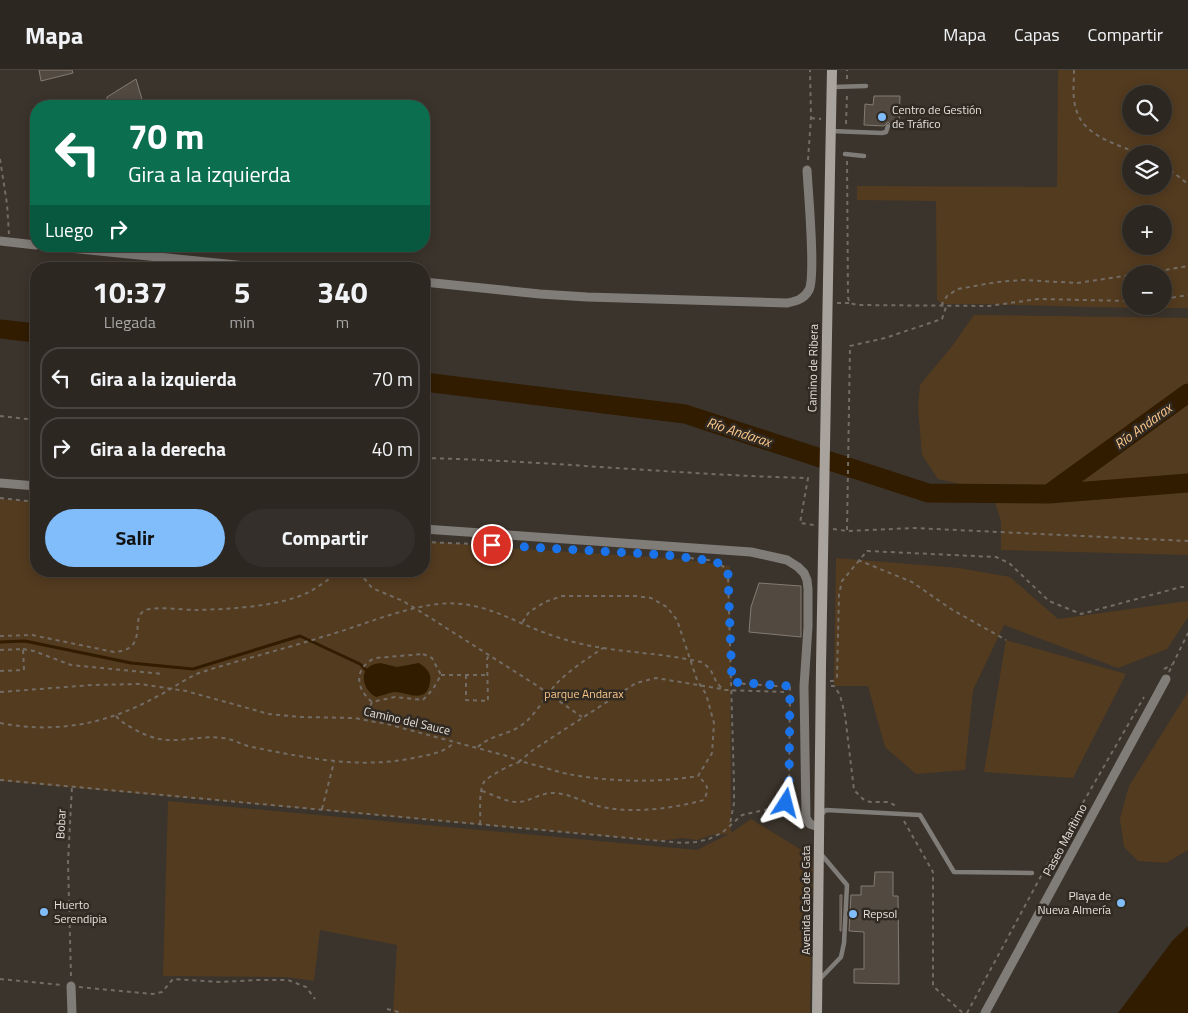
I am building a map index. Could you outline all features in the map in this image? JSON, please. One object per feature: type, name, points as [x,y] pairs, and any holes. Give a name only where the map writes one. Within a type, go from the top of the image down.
[{"type":"main road","name":"Camino de Ribera","points":[[821,666],[832,70]]},
{"type":"main road","name":"Avenida Cabo de Gata","points":[[817,1013],[818,850],[824,684],[821,666]]},
{"type":"street","points":[[430,283],[540,294],[796,302],[804,298],[810,288],[812,270],[807,170]]},
{"type":"street","points":[[5,242],[30,244]]},
{"type":"street","points":[[109,252],[207,262]]},
{"type":"street","points":[[0,483],[30,486]]},
{"type":"street","points":[[430,529],[751,552],[787,560],[798,567],[804,573],[808,589],[808,636],[804,686],[806,818],[810,824],[819,822]]},
{"type":"street","name":"Paseo Marítimo","points":[[985,1013],[1166,679]]},
{"type":"street","points":[[71,986],[72,1013]]},
{"type":"lane","points":[[831,87],[866,86]]},
{"type":"lane","points":[[830,131],[882,133],[886,132],[888,126]]},
{"type":"lane","points":[[845,154],[864,156]]},
{"type":"lane","points":[[819,822],[826,810],[920,815],[954,872],[1032,873]]},
{"type":"lane","points":[[818,850],[847,885],[844,943],[841,957],[818,981]]},
{"type":"path","points":[[807,170],[811,118],[810,70]]},
{"type":"path","points":[[846,132],[847,70]]},
{"type":"path","points":[[1074,70],[1075,108],[1080,122],[1104,139],[1122,146]]},
{"type":"path","points":[[845,154],[847,160],[848,298],[850,303],[857,305],[946,307],[996,306],[1038,299],[1122,300]]},
{"type":"path","points":[[0,159],[7,204],[5,242]]},
{"type":"path","points":[[1172,171],[1188,184]]},
{"type":"path","points":[[1172,269],[1188,266]]},
{"type":"path","points":[[946,307],[942,304],[947,296],[958,289],[997,282],[1023,280],[1077,283],[1122,276]]},
{"type":"path","points":[[1172,298],[1188,295]]},
{"type":"path","points":[[847,531],[850,346],[885,338],[942,319],[946,307]]},
{"type":"path","points":[[0,416],[30,419]]},
{"type":"path","points":[[430,458],[490,460],[728,476],[808,478],[800,523],[819,526]]},
{"type":"path","points":[[0,498],[30,501]]},
{"type":"path","points":[[828,528],[847,531],[914,528],[1188,541]]},
{"type":"path","points":[[430,542],[503,545]]},
{"type":"path","points":[[824,684],[833,681],[837,677],[839,594],[842,581],[867,551],[996,558],[1009,563],[1049,601],[1081,614],[1181,587],[1188,587]]},
{"type":"path","points":[[685,558],[718,562],[726,569],[728,574],[734,799],[729,826]]},
{"type":"path","points":[[858,560],[912,582],[951,609],[1006,640]]},
{"type":"path","points":[[0,636],[32,635],[120,652],[128,649],[137,639],[139,616],[144,611],[153,609],[239,608],[278,601],[308,592],[332,577]]},
{"type":"path","points":[[363,577],[372,588],[414,608],[490,655],[582,717]]},
{"type":"path","points":[[482,791],[515,802],[552,793],[607,808],[644,810],[704,800],[707,793],[706,784],[698,776],[712,753],[714,723],[706,694],[700,686],[677,620],[667,608],[651,598],[635,596],[562,596],[545,602],[529,612],[522,624]]},
{"type":"path","points":[[0,723],[24,728],[58,728],[88,724],[116,716],[156,698],[197,674],[316,639],[405,610],[438,604],[466,604],[495,611],[522,624],[560,638],[603,648],[701,662],[711,668],[718,686],[725,690]]},
{"type":"path","points":[[1166,679],[1188,633]]},
{"type":"path","points":[[477,747],[482,742],[519,727],[529,719],[571,670],[603,648]]},
{"type":"path","points":[[0,650],[23,649],[34,651],[71,665],[163,674]]},
{"type":"path","points":[[0,671],[24,670],[23,649]]},
{"type":"path","points":[[372,702],[363,695],[359,681],[364,664],[375,658],[423,654],[432,658],[442,675]]},
{"type":"path","points":[[466,675],[466,700],[488,701],[489,675],[487,659],[490,655]]},
{"type":"path","points":[[1158,672],[1172,666]]},
{"type":"path","points":[[442,675],[489,675]]},
{"type":"path","points":[[372,702],[395,697],[423,700],[442,675]]},
{"type":"path","points":[[480,824],[484,782],[493,774],[520,762],[533,750],[636,682],[656,678],[725,690],[784,692]]},
{"type":"path","points":[[0,780],[688,843],[719,835],[746,813],[778,807],[786,803],[789,789],[790,688],[788,686],[733,682],[731,680]]},
{"type":"path","name":"Camino del Sauce","points":[[0,692],[102,684],[140,684],[186,691],[269,714],[354,718],[388,724],[477,747],[520,762],[568,774],[603,779],[643,781],[698,776]]},
{"type":"path","points":[[824,684],[834,686],[843,702],[854,790],[863,799],[870,802],[889,802],[898,808]]},
{"type":"path","points":[[967,1013],[1047,865],[1144,698]]},
{"type":"path","points":[[368,713],[372,702]]},
{"type":"path","points":[[116,716],[120,722],[157,739],[171,741],[225,738],[249,746],[334,762],[396,762],[445,751],[455,742]]},
{"type":"path","points":[[322,809],[334,762]]},
{"type":"path","name":"Bobar","points":[[71,986],[68,862],[72,786]]},
{"type":"path","points":[[904,820],[933,872],[933,986],[962,1013]]},
{"type":"path","points":[[0,979],[153,994],[162,992],[173,979],[220,982],[288,980],[306,987],[315,999]]},
{"type":"path","points":[[387,1009],[403,1013]]},
{"type":"green space","points":[[1058,70],[1188,70],[1188,308],[1172,308],[1172,265],[1122,265],[1122,308],[942,304],[937,300],[936,201],[857,200],[857,186],[1057,187]]},
{"type":"green space","points":[[974,315],[1188,318],[1188,555],[1001,550],[1001,521],[991,491],[938,479],[922,455],[918,407],[920,385],[953,345]]},
{"type":"green space","name":"parque Andarax","points":[[0,499],[30,502],[30,577],[430,577],[430,541],[671,558],[730,566],[731,833],[751,819],[813,857],[810,1013],[393,1013],[397,945],[320,930],[314,981],[287,977],[163,976],[168,801],[697,850],[729,834],[712,835],[697,840],[682,838],[659,841],[0,781]]},
{"type":"green space","points":[[836,558],[959,568],[1010,577],[1058,619],[1188,601],[1188,617],[1167,649],[1118,668],[1004,625],[973,690],[965,770],[916,774],[885,747],[868,686],[834,686]]},
{"type":"green space","points":[[1006,640],[1126,674],[1073,778],[984,772]]},
{"type":"green space","points":[[1188,692],[1188,850],[1166,863],[1138,861],[1124,847],[1120,818],[1129,786]]},
{"type":"shaded area","points":[[380,663],[397,667],[419,663],[429,673],[428,689],[425,693],[417,696],[395,692],[376,697],[364,683],[364,677],[368,668]]},
{"type":"shaded area","points":[[1188,926],[1188,1013],[1118,1013],[1173,940]]},
{"type":"building","points":[[39,70],[72,70],[73,73],[41,81]]},
{"type":"building","points":[[136,79],[142,100],[107,100],[107,97]]},
{"type":"building","name":"Centro de Gestión de Tráfico","points":[[874,96],[900,96],[899,126],[892,126],[888,122],[884,126],[864,125],[865,104],[873,105]]},
{"type":"building","points":[[759,583],[801,586],[801,637],[749,632],[751,607]]},
{"type":"building","points":[[875,872],[893,872],[893,896],[898,896],[899,984],[854,983],[854,969],[864,969],[864,932],[849,931],[851,895],[861,895],[861,886],[874,886]]},
{"type":"building","points":[[840,895],[842,895],[841,931],[840,931]]},
{"type":"waterway","name":"Río Andarax","points":[[0,329],[30,332]]},
{"type":"waterway","name":"Río Andarax","points":[[430,383],[685,414],[928,493],[1049,494],[1188,483]]},
{"type":"waterway","name":"Río Andarax","points":[[1050,493],[1188,393]]},
{"type":"waterway","points":[[0,642],[25,641],[131,663],[193,669],[300,636],[360,664],[366,670]]},
{"type":"place","name":"Centro de Gestión de Tráfico","points":[[882,117]]},
{"type":"place","name":"Playa de Nueva Almería","points":[[1121,903]]},
{"type":"place","name":"Huerto Serendipia","points":[[44,912]]},
{"type":"place","name":"Repsol","points":[[853,914]]},
{"type":"route","points":[[492,545],[666,555],[713,561],[723,565],[728,574],[732,682],[790,687],[789,794],[786,803]]}]
